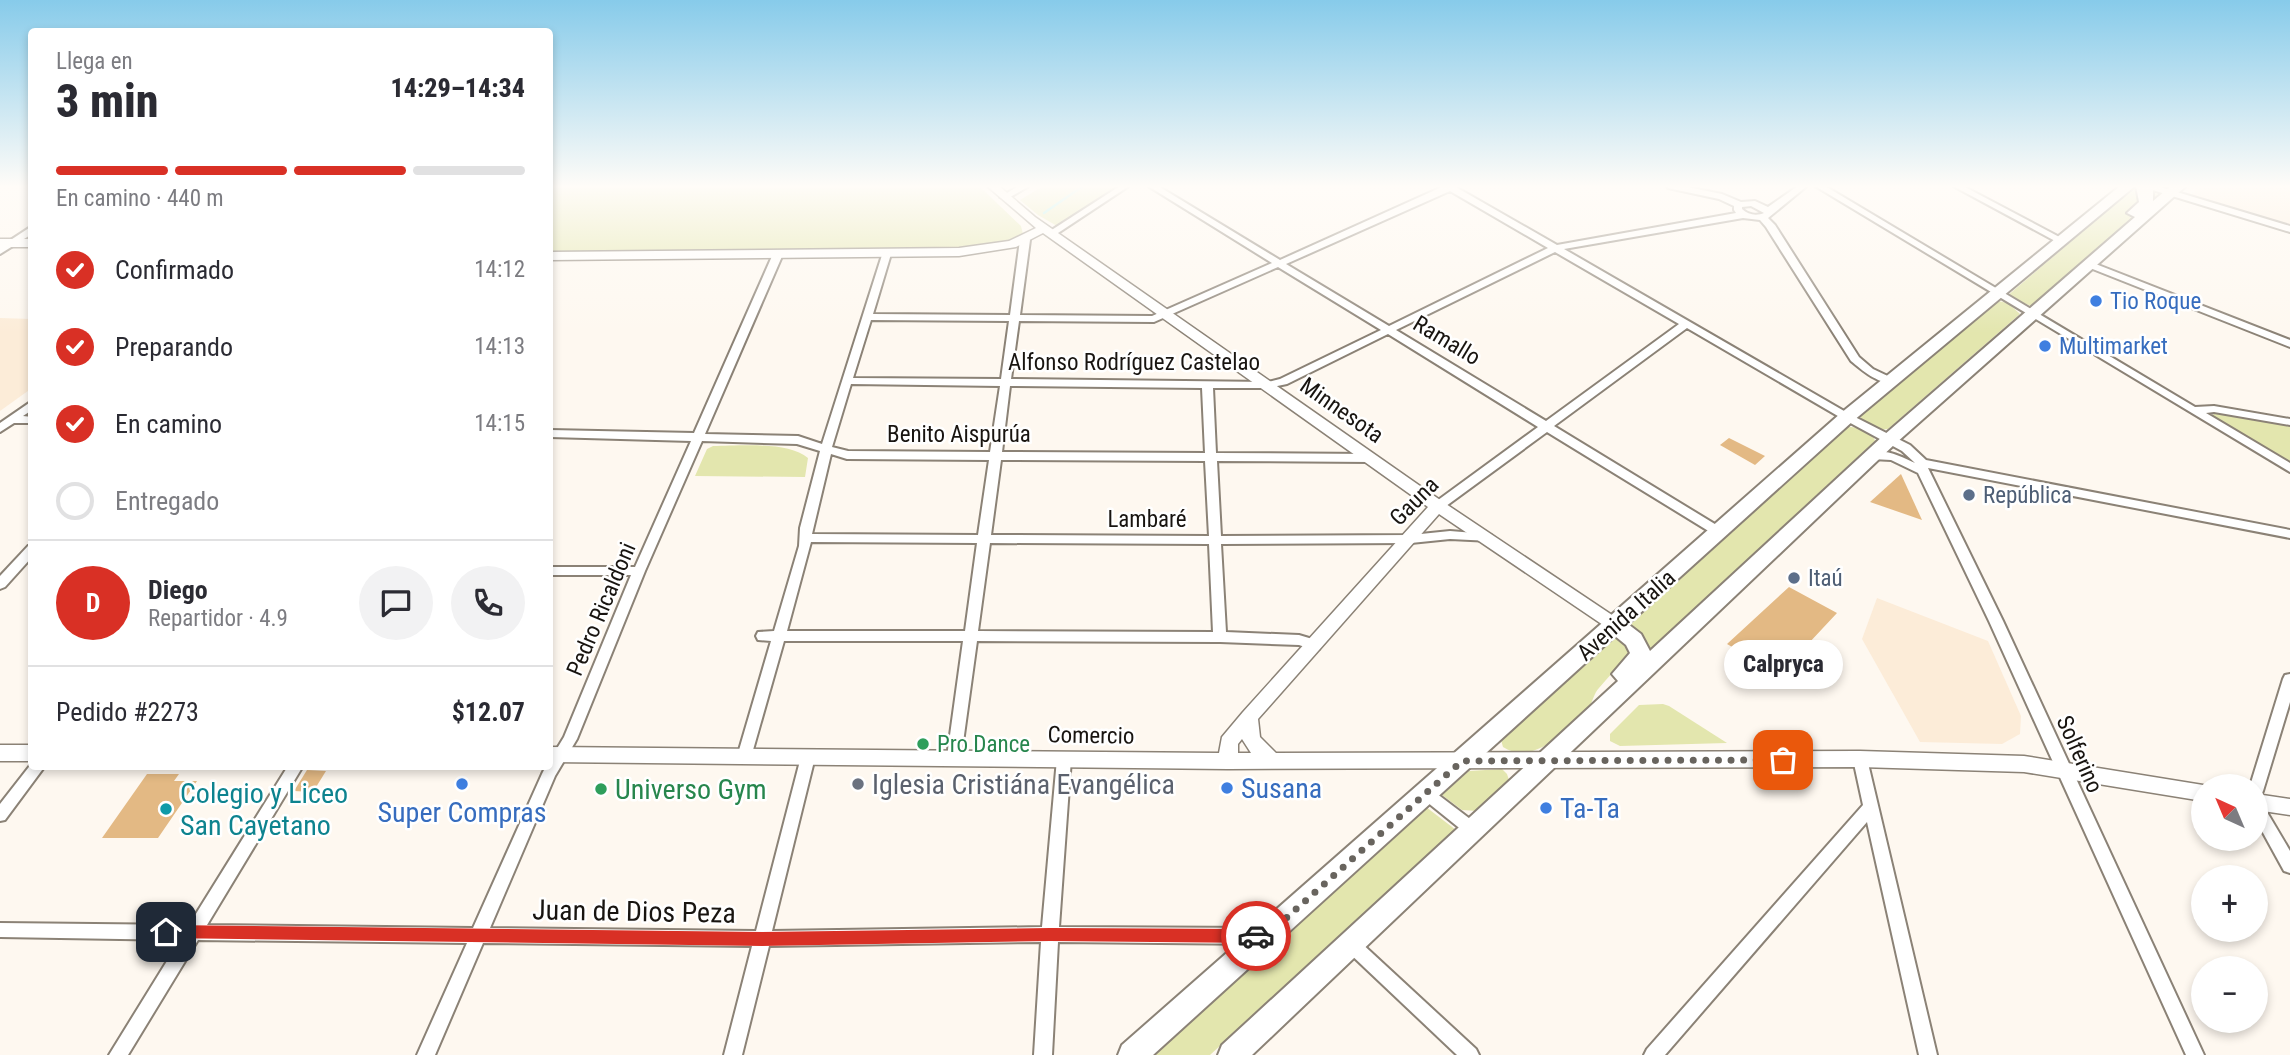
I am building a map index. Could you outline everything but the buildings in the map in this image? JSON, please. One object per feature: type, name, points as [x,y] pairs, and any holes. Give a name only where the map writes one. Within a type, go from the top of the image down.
[{"type":"main road","name":"Avenida Italia","points":[[1132,1055],[1847,417],[2066,235]]},
{"type":"main road","points":[[1232,1055],[1889,439],[2121,235]]},
{"type":"main road","points":[[1593,719],[1599,696],[1636,663],[1641,655],[1634,639],[1615,625]]},
{"type":"street","points":[[3,245],[21,235]]},
{"type":"street","points":[[553,256],[967,251],[1025,240],[1036,235]]},
{"type":"street","name":"Minnesota","points":[[1056,235],[1438,506],[1615,625]]},
{"type":"street","name":"Ramallo","points":[[1236,235],[1719,532]]},
{"type":"street","points":[[868,317],[1151,320],[1341,235]]},
{"type":"street","points":[[1533,235],[1847,417],[1906,448],[1923,467]]},
{"type":"street","name":"Alfonso Rodríguez Castelao","points":[[849,381],[1283,382],[1555,248],[1617,235]]},
{"type":"street","points":[[1776,235],[1855,359],[1869,371],[1890,380]]},
{"type":"street","points":[[1900,235],[2290,468]]},
{"type":"street","points":[[2051,235],[2060,240]]},
{"type":"street","points":[[954,757],[968,638],[996,455],[1004,382],[1016,318],[1025,240]]},
{"type":"street","points":[[3,245],[28,243]]},
{"type":"street","name":"Pedro Ricaldoni","points":[[555,755],[570,739],[639,571],[778,254]]},
{"type":"street","points":[[744,757],[781,636],[826,449],[886,254]]},
{"type":"street","points":[[2088,264],[2290,344]]},
{"type":"street","name":"Gauna","points":[[1228,761],[1229,742],[1249,717],[1438,506],[1686,324]]},
{"type":"street","points":[[1208,383],[1220,637]]},
{"type":"street","points":[[0,428],[28,407]]},
{"type":"street","points":[[2194,410],[2214,409],[2290,422]]},
{"type":"street","points":[[12,419],[28,420]]},
{"type":"street","name":"Benito Aispurúa","points":[[553,433],[798,440],[848,455],[1371,458]]},
{"type":"street","points":[[1872,455],[1893,457],[1923,467],[2290,534]]},
{"type":"street","name":"Solferino","points":[[1923,467],[2195,1055]]},
{"type":"street","name":"Lambaré","points":[[806,538],[1214,540],[1411,539],[1450,535],[1487,538]]},
{"type":"street","points":[[0,584],[28,553]]},
{"type":"street","points":[[553,571],[639,571]]},
{"type":"street","points":[[763,636],[1220,637],[1299,640],[1314,645]]},
{"type":"street","points":[[2261,774],[2290,679]]},
{"type":"street","points":[[1249,717],[1247,729],[1251,742],[1272,761]]},
{"type":"street","points":[[0,753],[28,753]]},
{"type":"street","name":"Comercio","points":[[555,755],[1228,761],[1860,759],[2024,764],[2191,791]]},
{"type":"street","points":[[733,1055],[808,757]]},
{"type":"street","points":[[1043,1055],[1064,759]]},
{"type":"street","points":[[1860,759],[1928,1055]]},
{"type":"street","points":[[0,815],[35,770]]},
{"type":"street","points":[[118,1055],[294,770]]},
{"type":"street","name":"Pedro Ricaldoni","points":[[426,1055],[550,770]]},
{"type":"street","points":[[1426,794],[1473,830]]},
{"type":"street","points":[[2268,805],[2290,807]]},
{"type":"street","points":[[1653,1055],[1872,806]]},
{"type":"street","points":[[2268,826],[2290,866]]},
{"type":"street","name":"Juan de Dios Peza","points":[[0,930],[762,939],[1050,934],[1266,936]]},
{"type":"street","points":[[1352,945],[1470,1055]]},
{"type":"shaded area","points":[[0,318],[28,319],[28,391],[0,411]]},
{"type":"shaded area","points":[[1877,598],[1988,641],[2021,716],[2020,734],[2002,744],[1920,742],[1862,639]]},
{"type":"green space","points":[[553,235],[1022,235],[1016,240],[962,248],[553,253]]},
{"type":"green space","points":[[2078,235],[2113,235],[2031,306],[2007,296]]},
{"type":"green space","points":[[1998,301],[2008,303],[2020,314],[1888,429],[1879,430],[1861,420],[1861,416]]},
{"type":"green space","points":[[2214,413],[2290,426],[2290,463],[2212,417]]},
{"type":"green space","points":[[1847,427],[1864,430],[1875,441],[1645,654],[1629,626],[1631,623]]},
{"type":"green space","points":[[713,446],[789,449],[808,458],[805,477],[695,476],[707,449]]},
{"type":"green space","points":[[1619,638],[1632,651],[1597,690],[1589,707],[1572,725],[1538,749],[1515,752],[1503,747],[1501,740],[1612,640]]},
{"type":"green space","points":[[1663,704],[1727,743],[1620,746],[1610,741],[1610,734],[1639,705]]},
{"type":"green space","points":[[1502,769],[1509,780],[1477,811],[1462,810],[1442,795],[1469,771]]},
{"type":"green space","points":[[1426,807],[1456,830],[1210,1055],[1151,1055]]},
{"type":"way so far","points":[[1256,936],[1266,936],[1462,761],[1783,760]]},
{"type":"place","name":"Tio Roque","points":[[2096,301]]},
{"type":"place","name":"Multimarket","points":[[2045,346]]},
{"type":"place","name":"República","points":[[1969,495]]},
{"type":"place","name":"Itaú","points":[[1794,578]]},
{"type":"place","name":"Pro Dance","points":[[923,744]]},
{"type":"place","name":"Calpryca","points":[[1783,760]]},
{"type":"place","name":"Super Compras","points":[[462,784]]},
{"type":"place","name":"Iglesia Cristiána Evangélica","points":[[858,784]]},
{"type":"place","name":"Susana","points":[[1227,788]]},
{"type":"place","name":"Universo Gym","points":[[601,789]]},
{"type":"place","name":"Ta-Ta","points":[[1546,808]]},
{"type":"place","name":"Colegio y Liceo San Cayetano","points":[[166,809]]},
{"type":"route","points":[[166,932],[762,939],[1050,934],[1256,936]]}]
